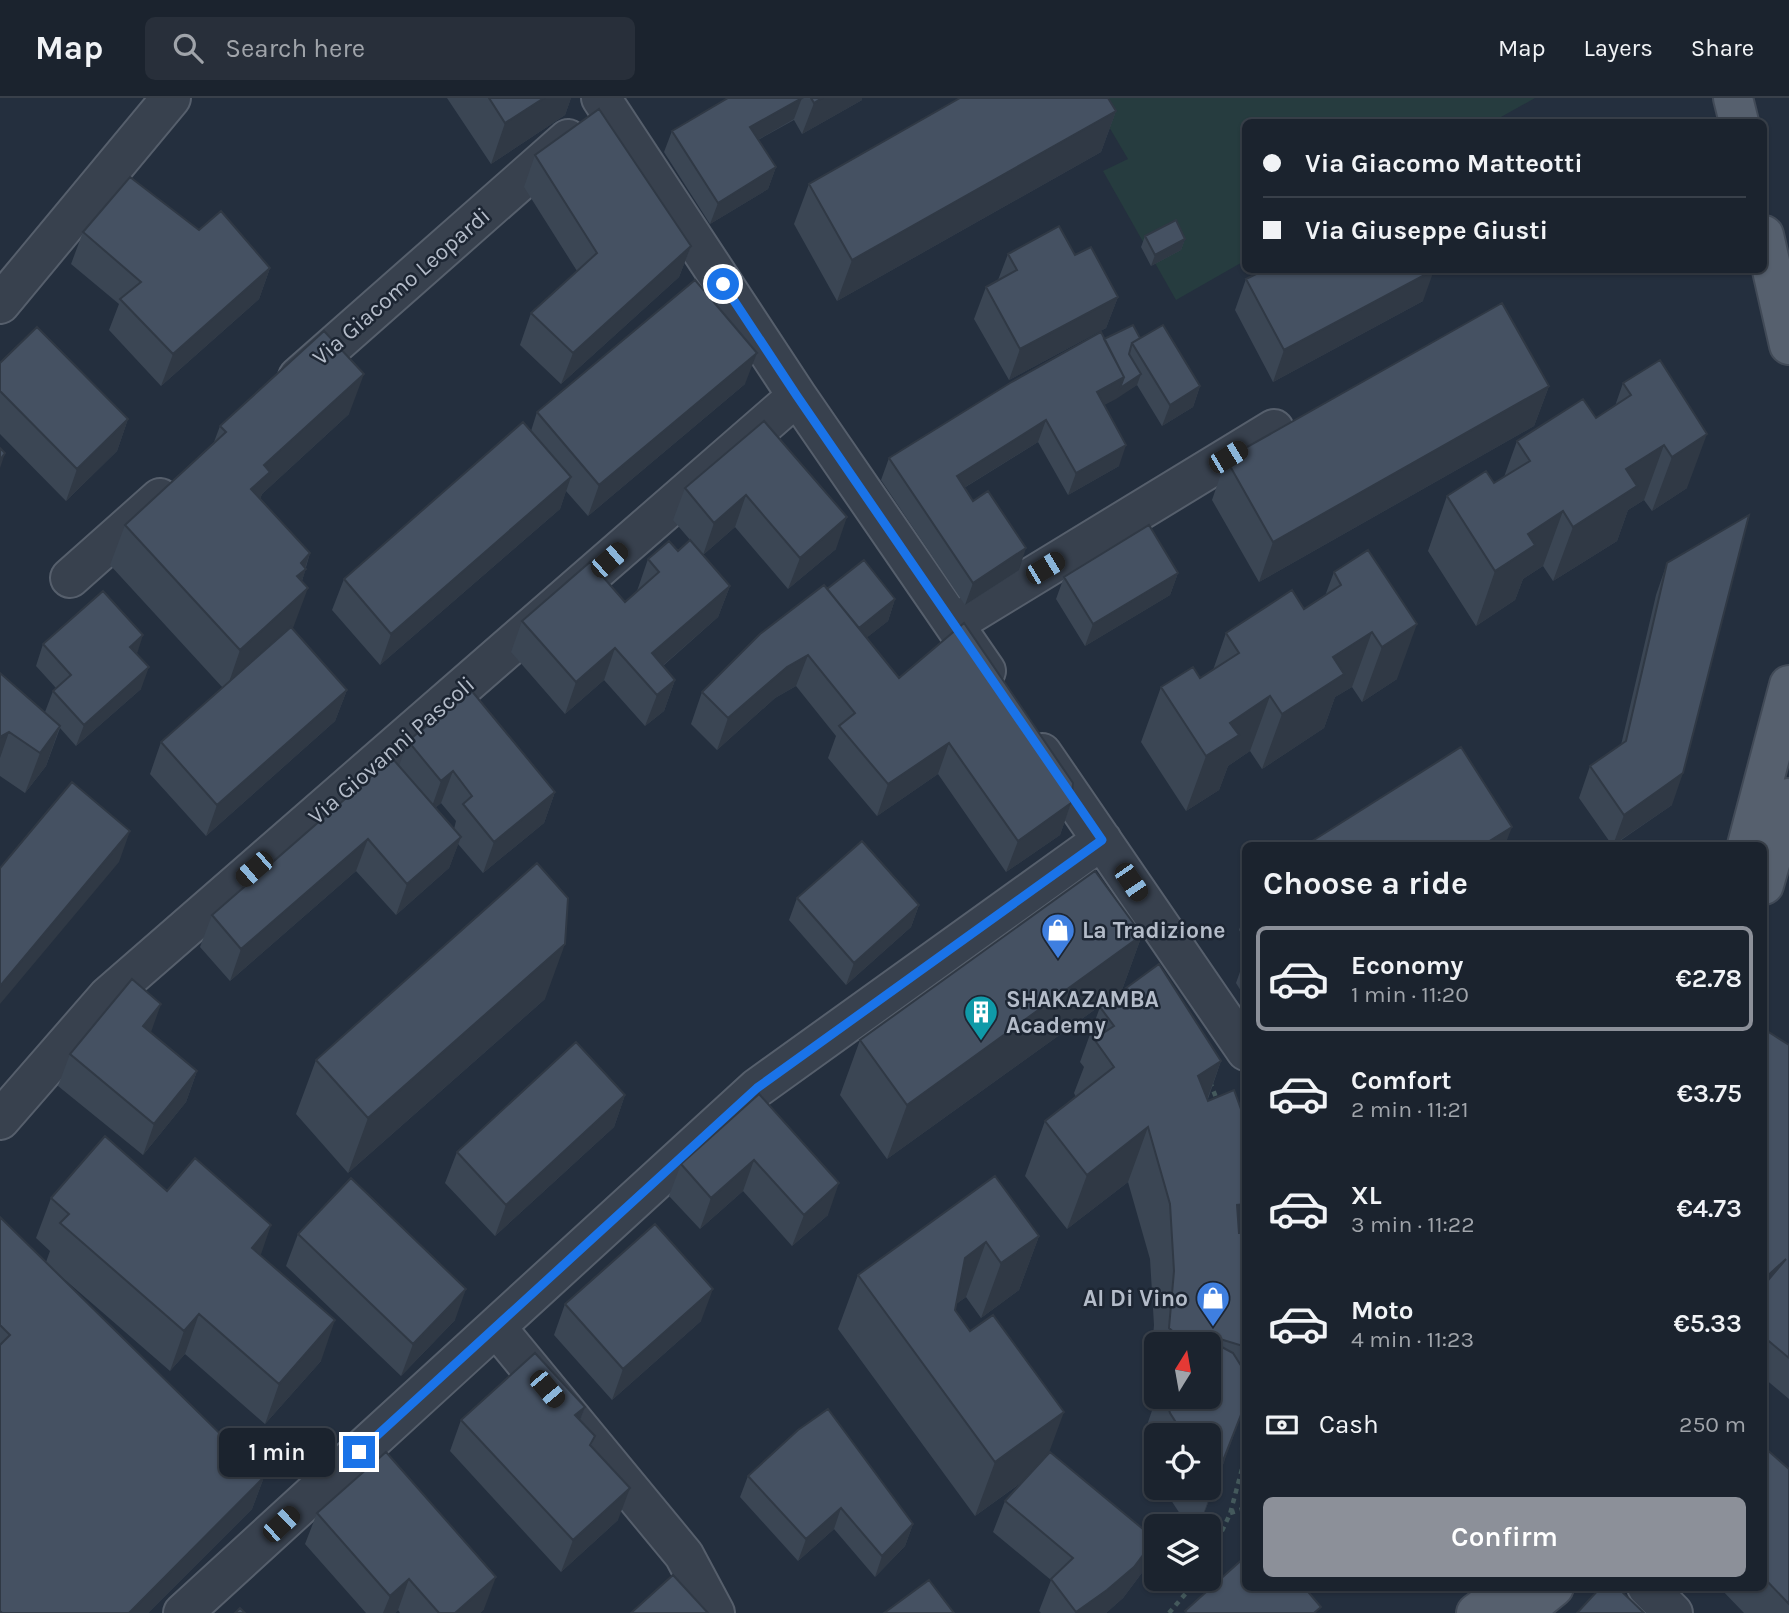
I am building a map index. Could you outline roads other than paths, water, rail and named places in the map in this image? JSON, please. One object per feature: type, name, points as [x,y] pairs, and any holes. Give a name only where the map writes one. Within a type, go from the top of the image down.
[{"type":"main road","points":[[1733,98],[1738,119]]},
{"type":"main road","points":[[1767,248],[1789,345]]},
{"type":"main road","points":[[1748,842],[1789,685]]},
{"type":"main road","points":[[1767,875],[1789,798]]},
{"type":"main road","points":[[1476,1613],[1506,1591]]},
{"type":"main road","points":[[1522,1613],[1549,1591]]},
{"type":"street","points":[[0,304],[171,98]]},
{"type":"street","points":[[603,102],[797,396],[1242,1045]]},
{"type":"street","name":"Via Giacomo Leopardi","points":[[276,396],[603,102]]},
{"type":"street","name":"Via Giovanni Pascoli","points":[[0,1119],[108,996],[797,396]]},
{"type":"street","points":[[954,624],[1274,429]]},
{"type":"street","points":[[70,578],[183,478]]},
{"type":"street","points":[[183,1613],[757,1088],[1102,840]]},
{"type":"street","points":[[496,1326],[684,1555],[715,1613]]},
{"type":"street","points":[[1651,1591],[1673,1613]]},
{"type":"place","name":"La Tradizione","points":[[1058,960]]},
{"type":"place","name":"SHAKAZAMBA Academy","points":[[981,1042]]},
{"type":"place","name":"Al Di Vino","points":[[1213,1328]]}]
